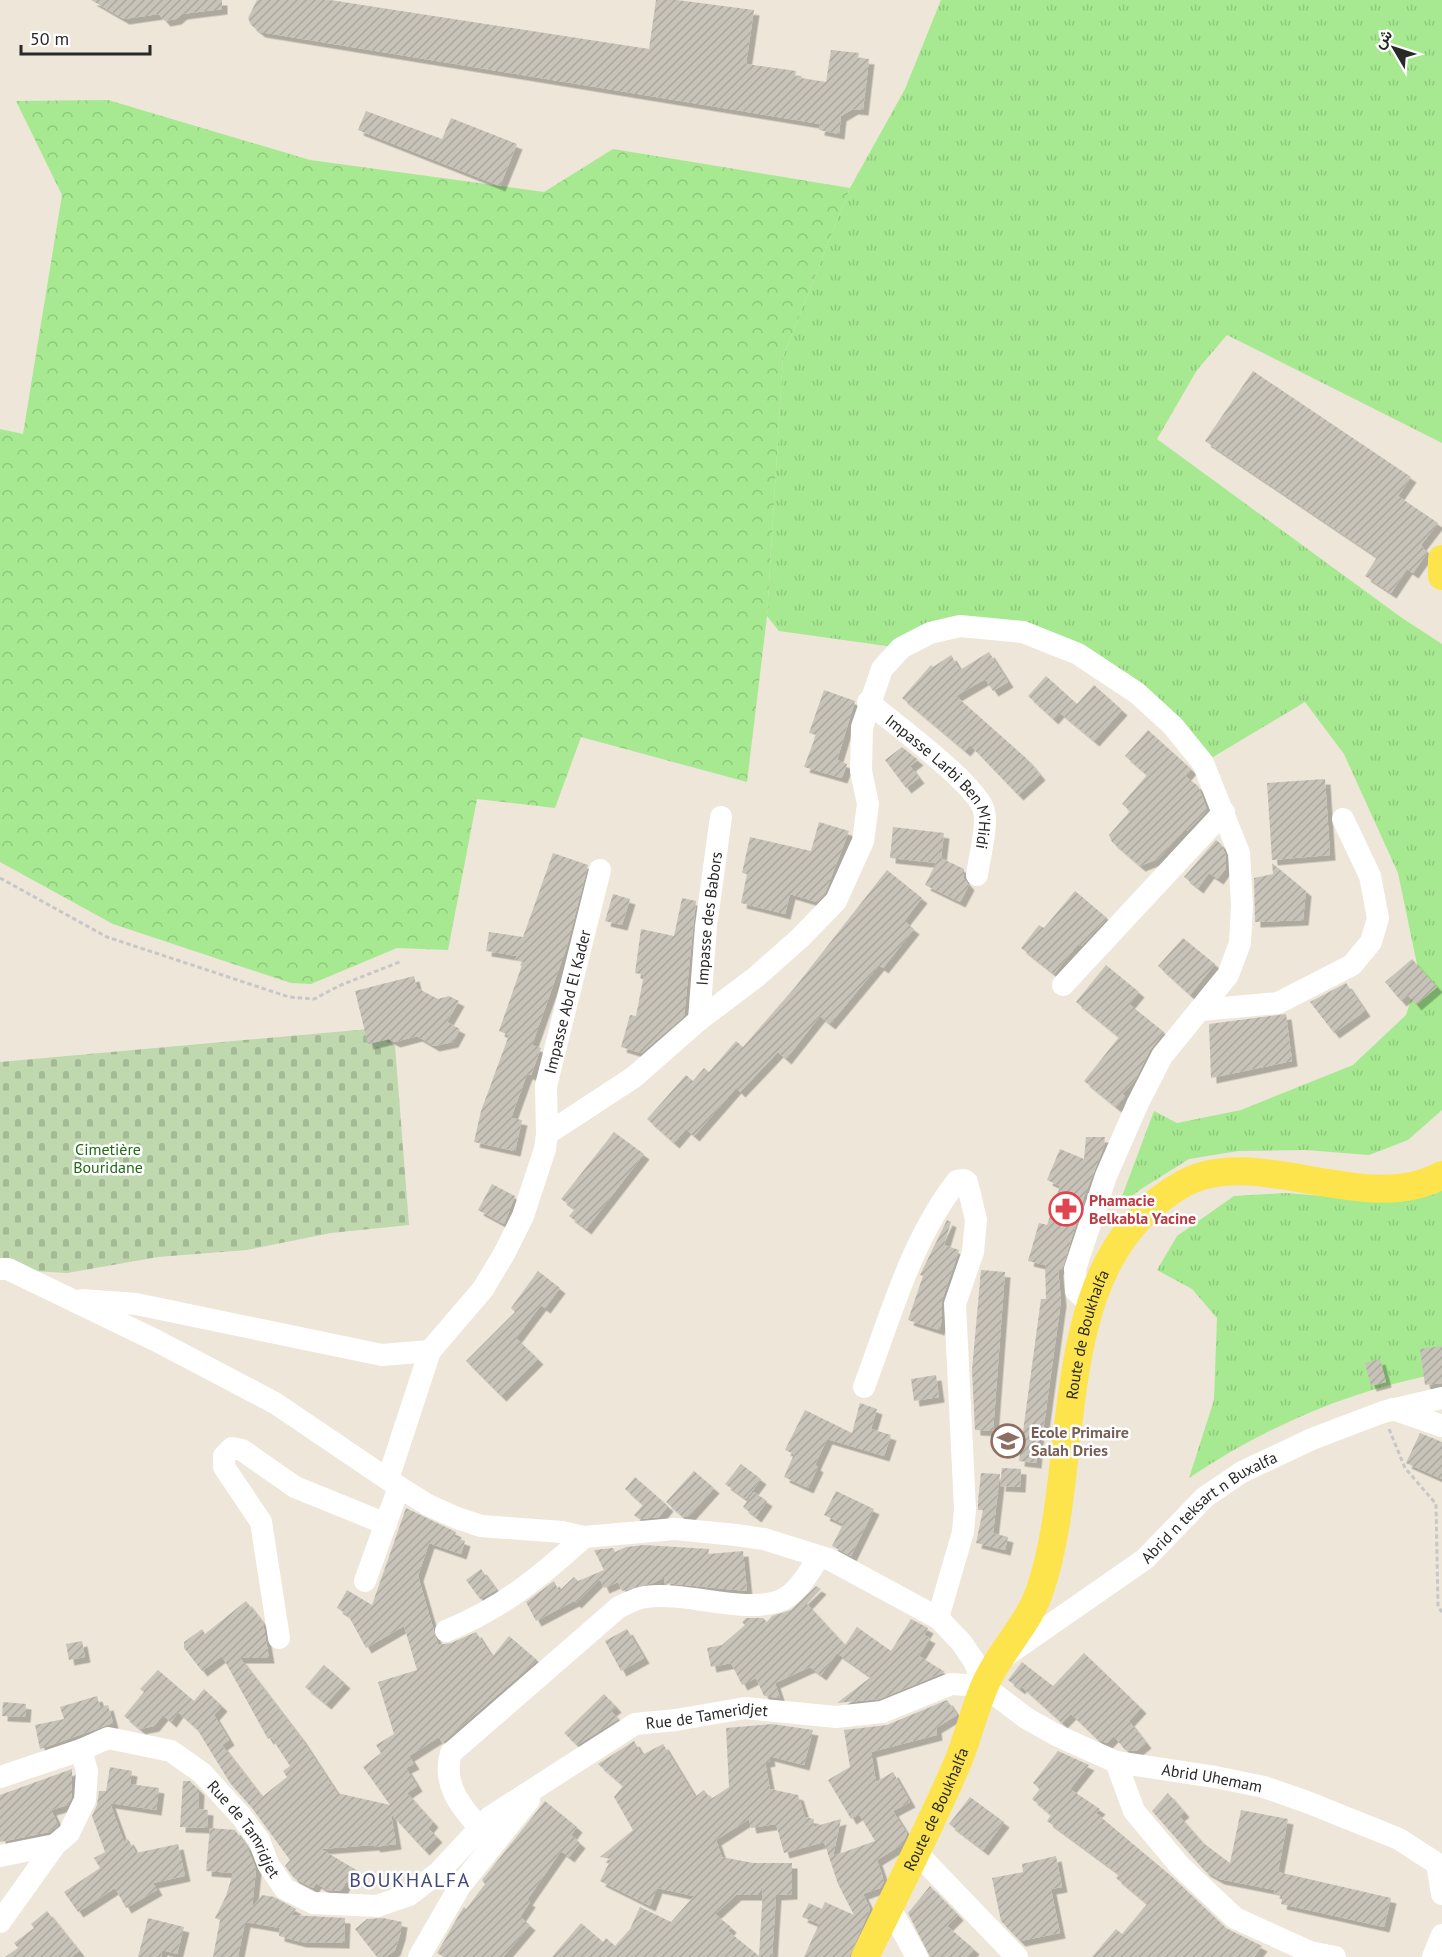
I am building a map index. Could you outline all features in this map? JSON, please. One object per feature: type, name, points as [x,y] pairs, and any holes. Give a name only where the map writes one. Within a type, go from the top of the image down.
[{"type":"main road","points":[[1442,559],[1442,576]]},
{"type":"main road","name":"Route de Boukhalfa","points":[[865,1957],[956,1764],[984,1686],[997,1661],[1025,1621],[1038,1595],[1047,1564],[1062,1476],[1078,1359],[1092,1305],[1108,1263],[1136,1221],[1167,1194],[1202,1174],[1272,1174],[1326,1184],[1382,1187],[1413,1186],[1442,1175]]},
{"type":"street","points":[[547,1134],[633,1077],[699,1020],[756,977],[800,938],[836,901],[863,841],[868,804],[861,771],[862,727],[868,702],[882,669],[901,648],[930,633],[960,626],[1023,632],[1078,654],[1137,693],[1173,726],[1203,763],[1239,853],[1242,905],[1240,943],[1228,975],[1162,1056],[1138,1103],[1106,1176],[1075,1269],[1076,1291],[1092,1305]]},
{"type":"street","name":"Impasse Larbi Ben M'Hidi","points":[[868,702],[961,780],[980,801],[985,813],[977,875]]},
{"type":"street","points":[[1063,985],[1224,812]]},
{"type":"street","name":"Impasse des Babors","points":[[699,1020],[706,926],[722,817]]},
{"type":"street","points":[[1201,1010],[1278,1003],[1352,965],[1371,942],[1378,918],[1370,876],[1343,819]]},
{"type":"street","name":"Impasse Abd El Kader","points":[[430,1351],[483,1288],[504,1254],[523,1216],[545,1149],[546,1086],[600,870]]},
{"type":"street","points":[[864,1387],[906,1275],[938,1205],[957,1181],[964,1180],[967,1182],[976,1220],[972,1252],[955,1304],[965,1509],[963,1532],[938,1618]]},
{"type":"street","points":[[0,1269],[8,1269],[211,1368],[275,1403],[428,1505],[481,1526],[584,1537],[675,1529],[764,1539],[831,1560],[938,1618],[968,1652],[984,1686]]},
{"type":"street","points":[[68,1299],[136,1304],[382,1355],[430,1351],[394,1483],[386,1524],[365,1581]]},
{"type":"street","name":"Abrid n teksart n Buxalfa","points":[[997,1661],[1145,1559],[1205,1497],[1242,1472],[1312,1439],[1388,1411],[1442,1398]]},
{"type":"street","points":[[1388,1411],[1442,1426]]},
{"type":"street","points":[[279,1638],[261,1522],[224,1467],[224,1456],[232,1448],[242,1450],[295,1487],[386,1524]]},
{"type":"street","points":[[446,1631],[480,1617],[540,1578],[584,1537]]},
{"type":"street","points":[[480,1828],[462,1808],[451,1788],[447,1767],[451,1753],[619,1606],[644,1597],[678,1597],[753,1604],[781,1601],[802,1582],[819,1557]]},
{"type":"street","name":"Rue de Tameridjet","points":[[409,1895],[439,1872],[490,1817],[635,1724],[687,1719],[745,1708],[836,1717],[859,1715],[882,1712],[951,1684],[984,1686]]},
{"type":"street","name":"Abrid Uhemam","points":[[984,1686],[1026,1718],[1116,1762],[1175,1769],[1264,1788],[1307,1802],[1399,1839],[1440,1865]]},
{"type":"street","name":"Rue de Tamridjet","points":[[0,1777],[81,1750],[108,1738],[171,1751],[202,1773],[241,1816],[259,1840],[276,1877],[285,1889],[298,1898],[325,1904],[377,1906],[409,1895]]},
{"type":"street","points":[[1,1918],[55,1845],[69,1833],[85,1800],[87,1771],[81,1750]]},
{"type":"street","points":[[1116,1762],[1134,1811],[1180,1866],[1235,1918],[1310,1952],[1335,1957]]},
{"type":"street","points":[[419,1957],[460,1886],[541,1784]]},
{"type":"street","points":[[0,1856],[55,1845]]},
{"type":"street","points":[[915,1851],[1017,1957]]},
{"type":"street","points":[[1440,1865],[1442,1894]]},
{"type":"street","points":[[889,1906],[917,1957]]},
{"type":"street","points":[[1433,1957],[1442,1935]]},
{"type":"path","points":[[0,878],[107,937],[289,998],[314,999],[402,961]]},
{"type":"path","points":[[1388,1411],[1405,1468],[1436,1504],[1438,1606],[1442,1612]]},
{"type":"green space","points":[[941,0],[1442,0],[1442,443],[1227,335],[1197,370],[1157,439],[1402,618],[1442,644],[1442,1110],[1408,1140],[1369,1155],[1306,1150],[1238,1151],[1189,1159],[1141,1189],[1118,1207],[1154,1111],[1177,1123],[1241,1110],[1353,1065],[1406,1015],[1419,974],[1398,873],[1344,754],[1305,702],[1203,763],[1137,693],[991,627],[901,648],[779,631],[767,616],[783,357],[850,188],[905,89]]},
{"type":"green space","points":[[108,100],[310,160],[544,192],[613,149],[850,188],[783,357],[767,616],[747,782],[581,737],[555,808],[477,799],[448,950],[397,948],[311,984],[291,983],[113,924],[0,862],[0,429],[23,434],[62,195],[16,101]]},
{"type":"green space","name":"Cimetière Bouridane","points":[[369,1029],[384,1034],[395,1046],[409,1225],[331,1233],[247,1250],[158,1257],[67,1273],[0,1269],[0,1062]]},
{"type":"green space","points":[[1442,1187],[1442,1373],[1375,1389],[1310,1412],[1248,1442],[1189,1478],[1214,1400],[1217,1318],[1192,1289],[1157,1270],[1177,1236],[1234,1196],[1286,1193],[1395,1202]]},
{"type":"building","points":[[91,0],[222,0],[222,9],[182,14],[176,19],[165,21],[159,14],[124,19]]},
{"type":"building","points":[[257,0],[330,0],[649,49],[656,0],[677,0],[754,10],[746,64],[796,71],[795,77],[826,82],[831,50],[859,53],[858,58],[869,59],[863,110],[853,109],[841,116],[839,134],[819,130],[820,124],[260,32],[251,25],[248,18]]},
{"type":"building","points":[[366,111],[442,139],[451,118],[517,144],[500,186],[358,130]]},
{"type":"building","points":[[1253,371],[1411,477],[1398,496],[1438,523],[1421,545],[1427,553],[1413,573],[1407,569],[1391,593],[1365,576],[1377,557],[1205,441]]},
{"type":"building","points":[[989,652],[1008,682],[993,691],[985,679],[956,696],[1027,759],[1040,775],[1018,795],[970,745],[965,751],[902,698],[931,665],[933,667],[951,655],[960,670]]},
{"type":"building","points":[[1046,676],[1077,704],[1094,685],[1122,710],[1094,741],[1059,712],[1053,719],[1028,696]]},
{"type":"building","points":[[824,690],[855,701],[837,760],[847,764],[842,778],[804,767],[816,735],[809,733]]},
{"type":"building","points":[[1148,730],[1191,769],[1185,776],[1198,786],[1207,810],[1187,831],[1185,829],[1158,859],[1140,866],[1112,842],[1109,835],[1130,811],[1122,804],[1147,775],[1125,756]]},
{"type":"building","points":[[902,747],[918,760],[910,766],[919,778],[906,788],[885,760]]},
{"type":"building","points":[[1325,779],[1330,855],[1272,860],[1267,783]]},
{"type":"building","points":[[819,822],[849,831],[825,893],[817,902],[790,894],[785,914],[741,903],[747,874],[742,873],[750,837],[811,851]]},
{"type":"building","points":[[893,827],[944,833],[941,858],[964,869],[964,879],[969,885],[960,902],[925,885],[936,863],[890,858]]},
{"type":"building","points":[[1216,840],[1221,844],[1226,856],[1226,868],[1218,879],[1209,873],[1198,888],[1184,877]]},
{"type":"building","points":[[553,853],[588,865],[567,946],[532,1045],[541,1048],[531,1075],[527,1074],[511,1118],[522,1120],[515,1151],[474,1142],[481,1111],[509,1035],[499,1031],[523,962],[515,960],[517,956],[486,951],[489,932],[523,937]]},
{"type":"building","points":[[1272,863],[1306,891],[1303,920],[1255,922],[1254,878],[1273,874]]},
{"type":"building","points":[[887,870],[922,898],[904,921],[914,929],[883,968],[879,965],[830,1024],[820,1016],[786,1059],[778,1052],[740,1092],[736,1088],[694,1136],[686,1129],[674,1143],[647,1119],[686,1075],[693,1081],[704,1068],[709,1072],[736,1041],[743,1047],[796,986]]},
{"type":"building","points":[[1075,891],[1107,918],[1081,946],[1078,944],[1054,974],[1021,948],[1039,925],[1044,928]]},
{"type":"building","points":[[613,894],[630,899],[622,925],[605,921]]},
{"type":"building","points":[[682,898],[696,901],[684,1016],[641,1053],[621,1047],[630,1015],[636,1016],[644,975],[635,973],[641,929],[674,936]]},
{"type":"building","points":[[1183,938],[1215,964],[1190,995],[1158,966]]},
{"type":"building","points":[[1412,959],[1437,987],[1416,1005],[1408,995],[1401,1001],[1385,982]]},
{"type":"building","points":[[1106,965],[1139,992],[1129,1004],[1164,1032],[1150,1050],[1135,1080],[1122,1094],[1125,1096],[1116,1107],[1084,1081],[1119,1037],[1076,1002]]},
{"type":"building","points":[[414,976],[417,988],[438,999],[449,996],[459,1001],[447,1022],[460,1029],[453,1042],[434,1046],[417,1036],[395,1042],[389,1039],[368,1044],[355,991]]},
{"type":"building","points":[[1346,983],[1365,1011],[1334,1033],[1310,1002]]},
{"type":"building","points":[[1286,1014],[1292,1061],[1211,1078],[1209,1024]]},
{"type":"building","points":[[614,1132],[644,1154],[586,1229],[569,1216],[575,1209],[561,1199]]},
{"type":"building","points":[[1086,1137],[1105,1137],[1104,1146],[1084,1197],[1062,1270],[1058,1269],[1061,1301],[1043,1432],[1039,1431],[1036,1463],[1019,1461],[1041,1299],[1046,1299],[1045,1265],[1028,1261],[1039,1223],[1047,1225],[1060,1186],[1047,1180],[1060,1149],[1084,1159]]},
{"type":"building","points":[[492,1184],[515,1196],[504,1224],[478,1210]]},
{"type":"building","points":[[947,1220],[951,1222],[944,1245],[959,1250],[942,1300],[942,1320],[939,1330],[908,1320],[923,1276],[920,1275]]},
{"type":"building","points":[[981,1270],[1005,1272],[993,1431],[975,1430],[972,1370]]},
{"type":"building","points":[[538,1271],[560,1288],[545,1308],[541,1305],[516,1338],[538,1359],[501,1396],[466,1361],[515,1312],[511,1308]]},
{"type":"building","points":[[1442,1346],[1442,1383],[1425,1385],[1420,1349]]},
{"type":"building","points":[[1380,1359],[1386,1382],[1371,1386],[1365,1363]]},
{"type":"building","points":[[936,1375],[939,1397],[914,1401],[911,1379]]},
{"type":"building","points":[[860,1403],[877,1409],[871,1429],[891,1435],[884,1456],[827,1439],[808,1488],[784,1477],[794,1454],[785,1450],[805,1410],[852,1433]]},
{"type":"building","points":[[1420,1433],[1442,1442],[1442,1479],[1406,1463]]},
{"type":"building","points":[[741,1464],[761,1479],[746,1499],[725,1484]]},
{"type":"building","points":[[1002,1468],[1021,1469],[1020,1487],[1000,1486]]},
{"type":"building","points":[[694,1471],[714,1488],[688,1517],[682,1516],[666,1502]]},
{"type":"building","points":[[981,1473],[1000,1474],[993,1533],[1008,1537],[1005,1550],[976,1543],[983,1510],[978,1510]]},
{"type":"building","points":[[635,1477],[668,1506],[659,1517],[639,1519],[634,1515],[643,1505],[625,1489]]},
{"type":"building","points":[[836,1491],[874,1509],[851,1556],[832,1546],[843,1524],[824,1515]]},
{"type":"building","points":[[754,1492],[767,1501],[756,1517],[743,1507]]},
{"type":"building","points":[[406,1508],[456,1532],[454,1537],[465,1541],[461,1554],[429,1543],[418,1576],[438,1645],[451,1643],[476,1632],[492,1657],[509,1636],[537,1660],[442,1743],[439,1737],[409,1756],[414,1764],[406,1768],[417,1786],[407,1793],[433,1822],[428,1828],[437,1837],[424,1850],[391,1814],[396,1844],[321,1849],[358,1871],[350,1884],[346,1882],[341,1891],[327,1890],[316,1883],[313,1888],[294,1878],[285,1866],[290,1860],[252,1808],[230,1783],[197,1729],[178,1712],[171,1722],[163,1715],[154,1726],[140,1729],[124,1716],[144,1692],[140,1689],[158,1670],[194,1701],[204,1689],[222,1706],[214,1715],[229,1740],[222,1745],[262,1797],[287,1777],[283,1771],[290,1766],[271,1737],[268,1739],[222,1656],[202,1671],[184,1648],[184,1642],[202,1629],[205,1634],[246,1601],[263,1623],[269,1658],[240,1658],[301,1738],[337,1793],[390,1805],[363,1767],[381,1753],[376,1745],[394,1734],[378,1682],[417,1670],[404,1626],[366,1648],[348,1615],[337,1608],[347,1590],[372,1605]]},
{"type":"building","points":[[644,1545],[709,1549],[708,1554],[743,1551],[747,1591],[664,1583],[665,1577],[653,1583],[622,1591],[618,1582],[604,1588],[600,1579],[576,1603],[574,1601],[536,1621],[526,1602],[554,1581],[559,1591],[574,1577],[578,1581],[604,1570],[594,1550],[613,1548],[615,1552],[626,1547]]},
{"type":"building","points":[[481,1569],[496,1590],[480,1599],[466,1580]]},
{"type":"building","points":[[816,1586],[821,1589],[807,1604],[845,1645],[857,1627],[891,1651],[911,1619],[928,1628],[924,1635],[930,1638],[919,1656],[945,1672],[879,1699],[837,1703],[871,1677],[837,1653],[821,1675],[810,1667],[775,1683],[780,1698],[764,1696],[756,1678],[742,1685],[731,1663],[711,1667],[707,1648],[722,1645],[745,1625],[742,1622],[746,1618],[763,1618],[767,1622],[772,1616],[791,1610]]},
{"type":"building","points":[[627,1629],[644,1658],[621,1671],[605,1641]]},
{"type":"building","points":[[82,1641],[85,1657],[69,1660],[66,1644]]},
{"type":"building","points":[[1084,1653],[1141,1708],[1129,1721],[1146,1743],[1136,1751],[1125,1750],[1114,1736],[1107,1743],[1097,1739],[1071,1714],[1062,1723],[1021,1686],[1020,1689],[1008,1680],[1022,1662],[1053,1686]]},
{"type":"building","points":[[324,1665],[345,1683],[326,1704],[305,1687]]},
{"type":"building","points":[[604,1694],[616,1707],[611,1711],[618,1719],[577,1745],[564,1733]]},
{"type":"building","points":[[97,1696],[100,1707],[108,1705],[113,1723],[40,1749],[35,1725],[64,1719],[60,1707]]},
{"type":"building","points":[[947,1700],[957,1715],[936,1728],[937,1735],[871,1752],[876,1782],[893,1772],[910,1802],[893,1811],[907,1834],[901,1845],[877,1860],[884,1881],[880,1888],[863,1894],[870,1909],[849,1957],[804,1957],[819,1924],[802,1917],[809,1903],[822,1909],[825,1902],[854,1915],[838,1884],[824,1842],[784,1853],[776,1824],[751,1828],[749,1819],[716,1840],[722,1857],[753,1863],[792,1863],[792,1894],[776,1895],[772,1957],[552,1957],[581,1923],[603,1942],[606,1938],[615,1946],[630,1929],[640,1907],[671,1922],[694,1896],[657,1888],[650,1906],[600,1881],[611,1859],[600,1857],[633,1830],[614,1797],[623,1786],[598,1764],[634,1741],[642,1755],[663,1744],[695,1797],[704,1790],[711,1799],[729,1787],[726,1728],[772,1724],[813,1730],[804,1765],[769,1756],[770,1761],[765,1762],[770,1789],[798,1795],[805,1817],[814,1819],[813,1827],[841,1819],[833,1856],[875,1841],[859,1814],[851,1819],[828,1780],[850,1767],[844,1730],[887,1725]],"holes":[[[763,1887],[759,1956],[728,1931],[731,1927],[715,1914],[736,1895],[757,1895]]]},
{"type":"building","points":[[3,1702],[26,1704],[25,1717],[2,1716]]},
{"type":"building","points":[[1058,1751],[1089,1765],[1070,1789],[1100,1809],[1096,1813],[1170,1875],[1226,1928],[1262,1946],[1254,1957],[1092,1957],[1116,1929],[1122,1934],[1147,1904],[1116,1878],[1119,1874],[1047,1821],[1051,1815],[1032,1799],[1040,1789],[1033,1783]]},
{"type":"building","points":[[110,1767],[132,1771],[130,1784],[159,1788],[156,1810],[110,1803],[124,1842],[128,1839],[136,1853],[178,1844],[185,1876],[153,1883],[157,1890],[126,1908],[115,1888],[78,1912],[64,1892],[100,1868],[94,1858],[105,1852],[92,1816],[97,1805],[99,1791],[106,1791]]},
{"type":"building","points":[[72,1769],[72,1796],[68,1805],[51,1810],[58,1825],[49,1832],[0,1842],[0,1795]]},
{"type":"building","points":[[183,1781],[190,1781],[199,1790],[198,1809],[208,1810],[207,1828],[180,1827]]},
{"type":"building","points":[[1168,1793],[1184,1812],[1179,1816],[1202,1842],[1230,1863],[1241,1810],[1288,1819],[1278,1872],[1391,1898],[1384,1927],[1281,1904],[1283,1895],[1274,1893],[1275,1890],[1219,1879],[1205,1871],[1152,1811]]},
{"type":"building","points":[[970,1797],[1004,1822],[983,1850],[949,1824]]},
{"type":"building","points":[[545,1801],[577,1827],[571,1835],[580,1843],[569,1857],[561,1851],[527,1900],[530,1902],[520,1917],[530,1925],[503,1957],[444,1957],[437,1953],[464,1907],[466,1909],[485,1884],[482,1880]]},
{"type":"building","points":[[210,1828],[235,1830],[247,1847],[256,1869],[252,1908],[262,1895],[274,1897],[296,1909],[291,1915],[345,1918],[344,1943],[301,1942],[279,1936],[280,1928],[245,1922],[238,1957],[213,1957],[220,1920],[215,1918],[226,1896],[233,1873],[206,1871]]},
{"type":"building","points":[[1056,1856],[1062,1887],[1051,1889],[1060,1933],[1020,1941],[1001,1921],[992,1878],[1023,1872],[1022,1864]]},
{"type":"building","points":[[930,1886],[958,1915],[947,1926],[974,1949],[967,1957],[930,1957],[908,1913]]},
{"type":"building","points":[[47,1911],[79,1951],[71,1957],[5,1957],[18,1948],[14,1943],[34,1928],[31,1924]]},
{"type":"building","points":[[148,1918],[184,1927],[177,1954],[162,1950],[161,1957],[138,1957]]},
{"type":"building","points":[[383,1918],[402,1922],[400,1935],[395,1950],[386,1957],[377,1957],[355,1929],[367,1919]]},
{"type":"place","name":"Phamacie Belkabla Yacine","points":[[1066,1209]]},
{"type":"place","name":"Ecole Primaire Salah Dries","points":[[1008,1441]]},
{"type":"district","name":"BOUKHALFA","points":[[410,1880]]}]
